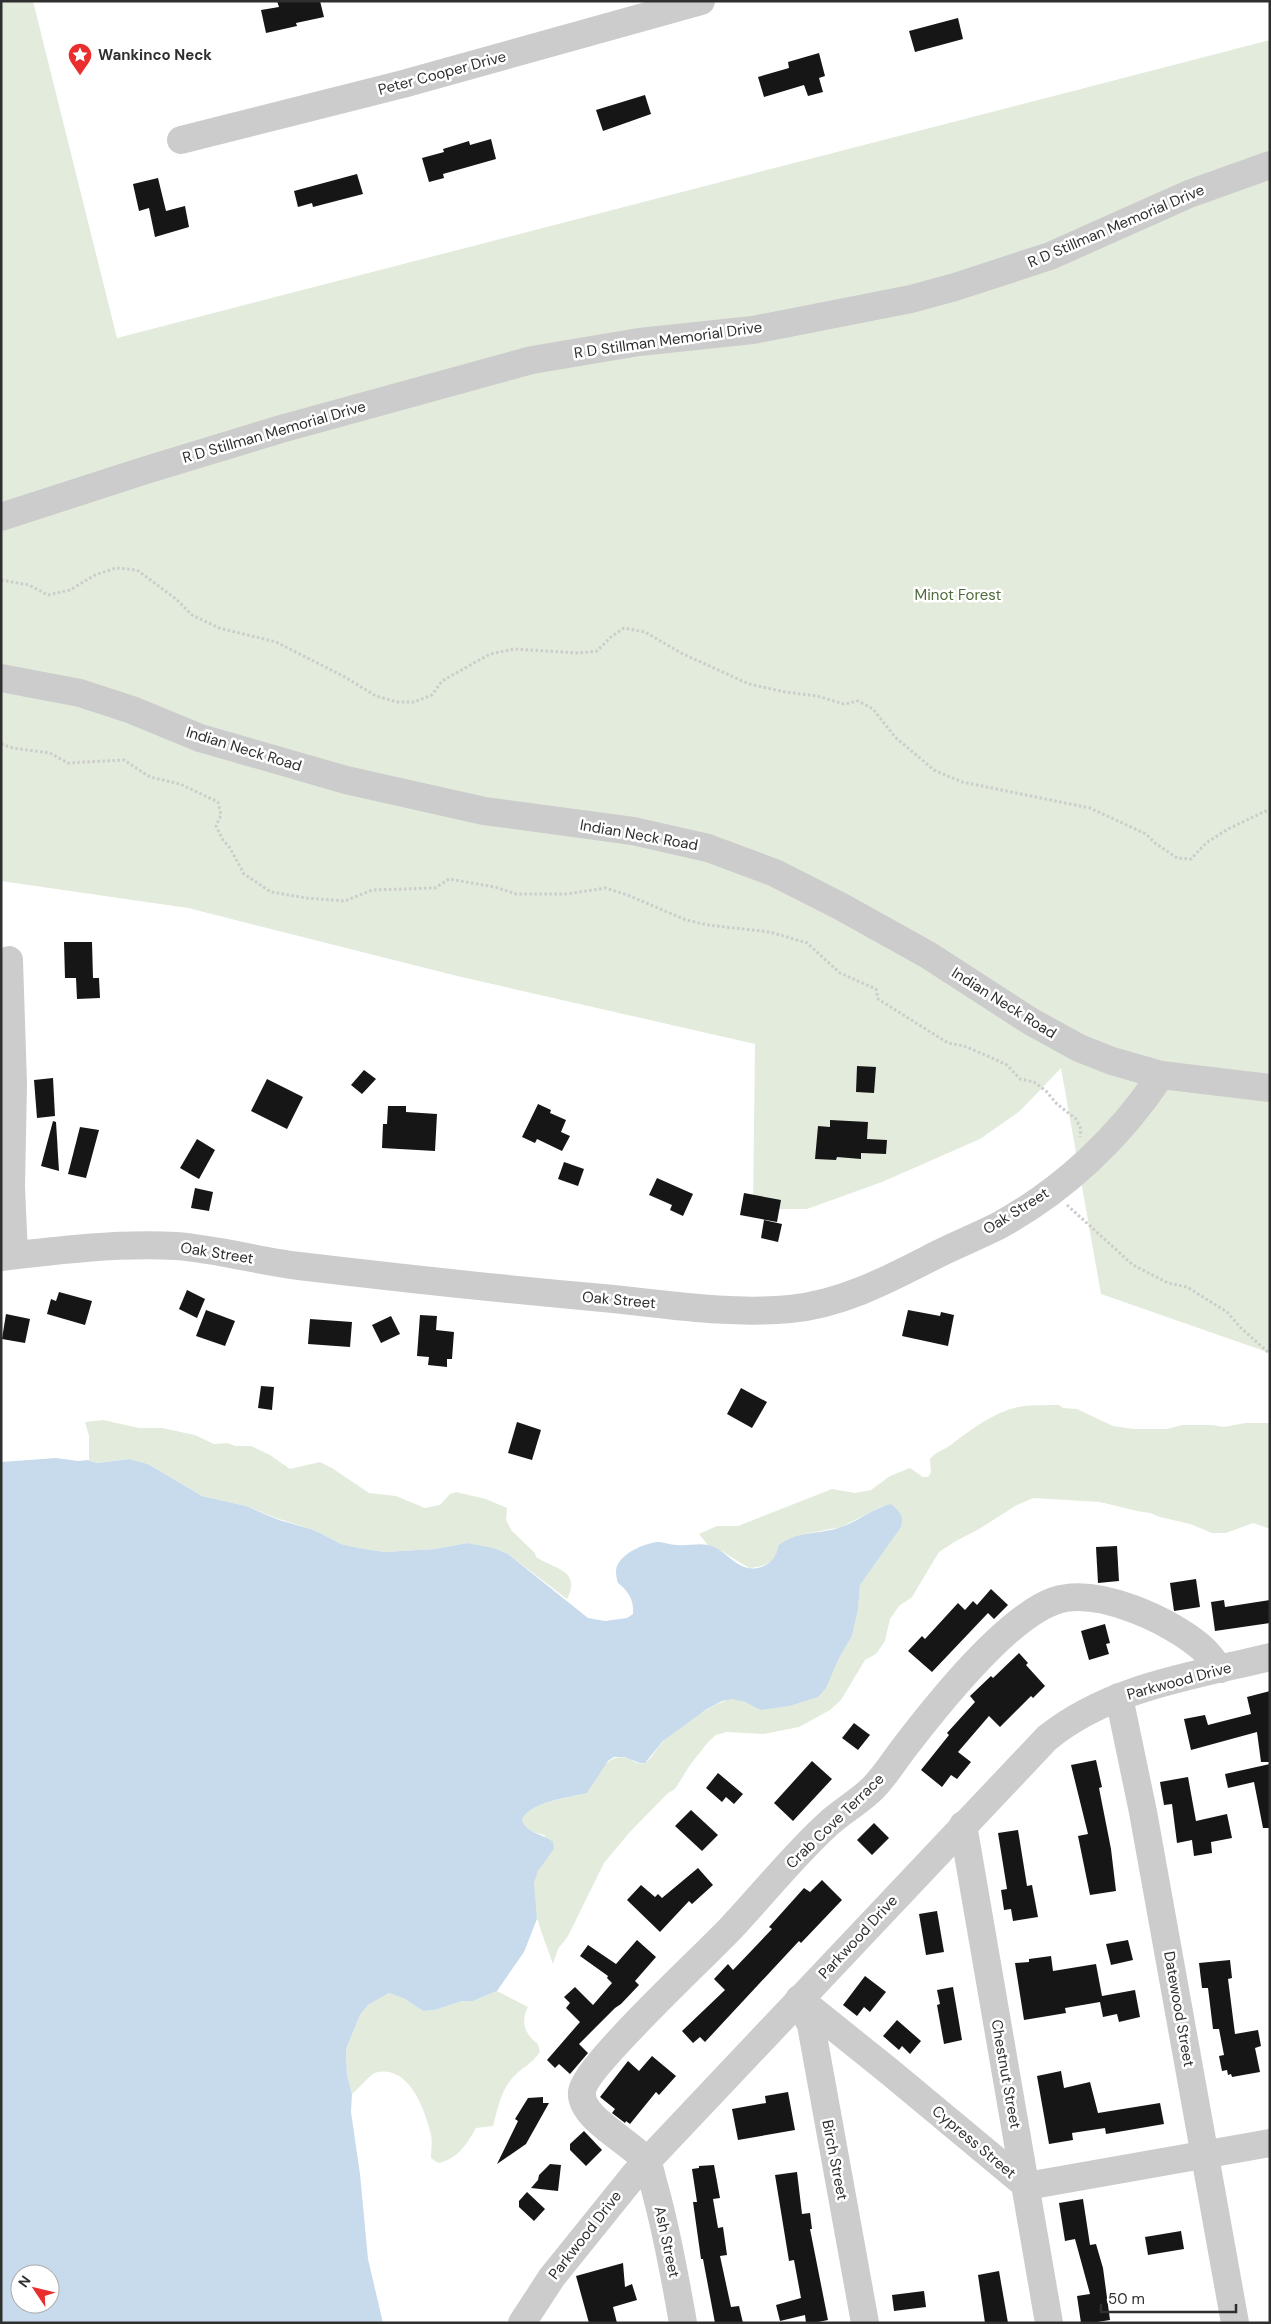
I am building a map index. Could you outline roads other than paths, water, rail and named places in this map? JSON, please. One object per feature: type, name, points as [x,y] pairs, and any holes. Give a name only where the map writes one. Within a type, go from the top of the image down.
[{"type":"street","name":"Peter Cooper Drive","points":[[181,140],[403,84],[701,1]]},
{"type":"street","name":"R D Stillman Memorial Drive","points":[[1,517],[281,429],[532,360],[639,342],[753,330],[886,304],[955,288],[1050,256],[1189,194],[1270,165]]},
{"type":"street","name":"Indian Neck Road","points":[[1,678],[80,693],[132,710],[200,738],[346,780],[508,815],[659,836],[731,855],[797,883],[899,938],[1064,1040],[1112,1061],[1161,1074],[1270,1088]]},
{"type":"street","points":[[8,1256],[13,1084],[9,960]]},
{"type":"street","name":"Oak Street","points":[[8,1256],[109,1246],[174,1246],[297,1265],[470,1286],[705,1308],[775,1310],[819,1304],[879,1284],[996,1226],[1024,1210],[1055,1187],[1113,1138],[1133,1115],[1161,1074]]},
{"type":"street","name":"Crab Cove Terrace","points":[[647,2162],[613,2134],[586,2107],[582,2100],[582,2092],[589,2074],[615,2045],[726,1934],[799,1853],[829,1824],[873,1788],[920,1729],[992,1646],[1040,1607],[1063,1598],[1079,1598],[1116,1602],[1138,1610],[1190,1638],[1202,1648],[1220,1669]]},
{"type":"street","name":"Parkwood Drive","points":[[522,2323],[552,2277],[623,2187],[1047,1738],[1078,1716],[1119,1697],[1159,1684],[1270,1657]]},
{"type":"street","name":"Datewood Street","points":[[1119,1697],[1143,1812],[1235,2323]]},
{"type":"street","name":"Chestnut Street","points":[[963,1825],[1027,2186],[1049,2323]]},
{"type":"street","name":"Cypress Street","points":[[798,2000],[890,2072],[1027,2186],[1270,2143]]},
{"type":"street","name":"Birch Street","points":[[798,2000],[811,2025],[866,2323]]},
{"type":"street","name":"Ash Street","points":[[647,2162],[668,2234],[683,2323]]},
{"type":"water","points":[[56,1458],[78,1461],[88,1460],[97,1463],[129,1459],[148,1464],[202,1496],[246,1506],[279,1520],[314,1530],[341,1544],[385,1552],[435,1549],[467,1543],[493,1548],[508,1554],[588,1618],[605,1621],[627,1618],[633,1614],[632,1600],[618,1583],[616,1572],[621,1560],[639,1547],[658,1542],[674,1545],[708,1545],[718,1549],[743,1566],[759,1568],[772,1560],[778,1546],[793,1537],[841,1527],[878,1508],[891,1504],[897,1509],[901,1514],[901,1527],[860,1585],[858,1610],[852,1636],[838,1660],[826,1688],[818,1697],[789,1706],[760,1710],[745,1702],[732,1699],[722,1701],[707,1709],[663,1741],[645,1763],[624,1757],[614,1757],[608,1761],[587,1793],[551,1801],[534,1808],[522,1819],[524,1824],[527,1828],[553,1842],[554,1849],[538,1871],[534,1883],[537,1919],[524,1952],[497,1991],[473,2001],[462,2001],[435,2010],[423,2011],[405,1999],[389,1993],[368,2005],[360,2015],[346,2049],[347,2075],[352,2094],[351,2112],[360,2174],[368,2259],[383,2323],[1,2323],[1,1462]]},
{"type":"place","name":"Wankinco Neck","points":[[80,76]]},
{"type":"park label","name":"Minot Forest","points":[[958,595]]}]
